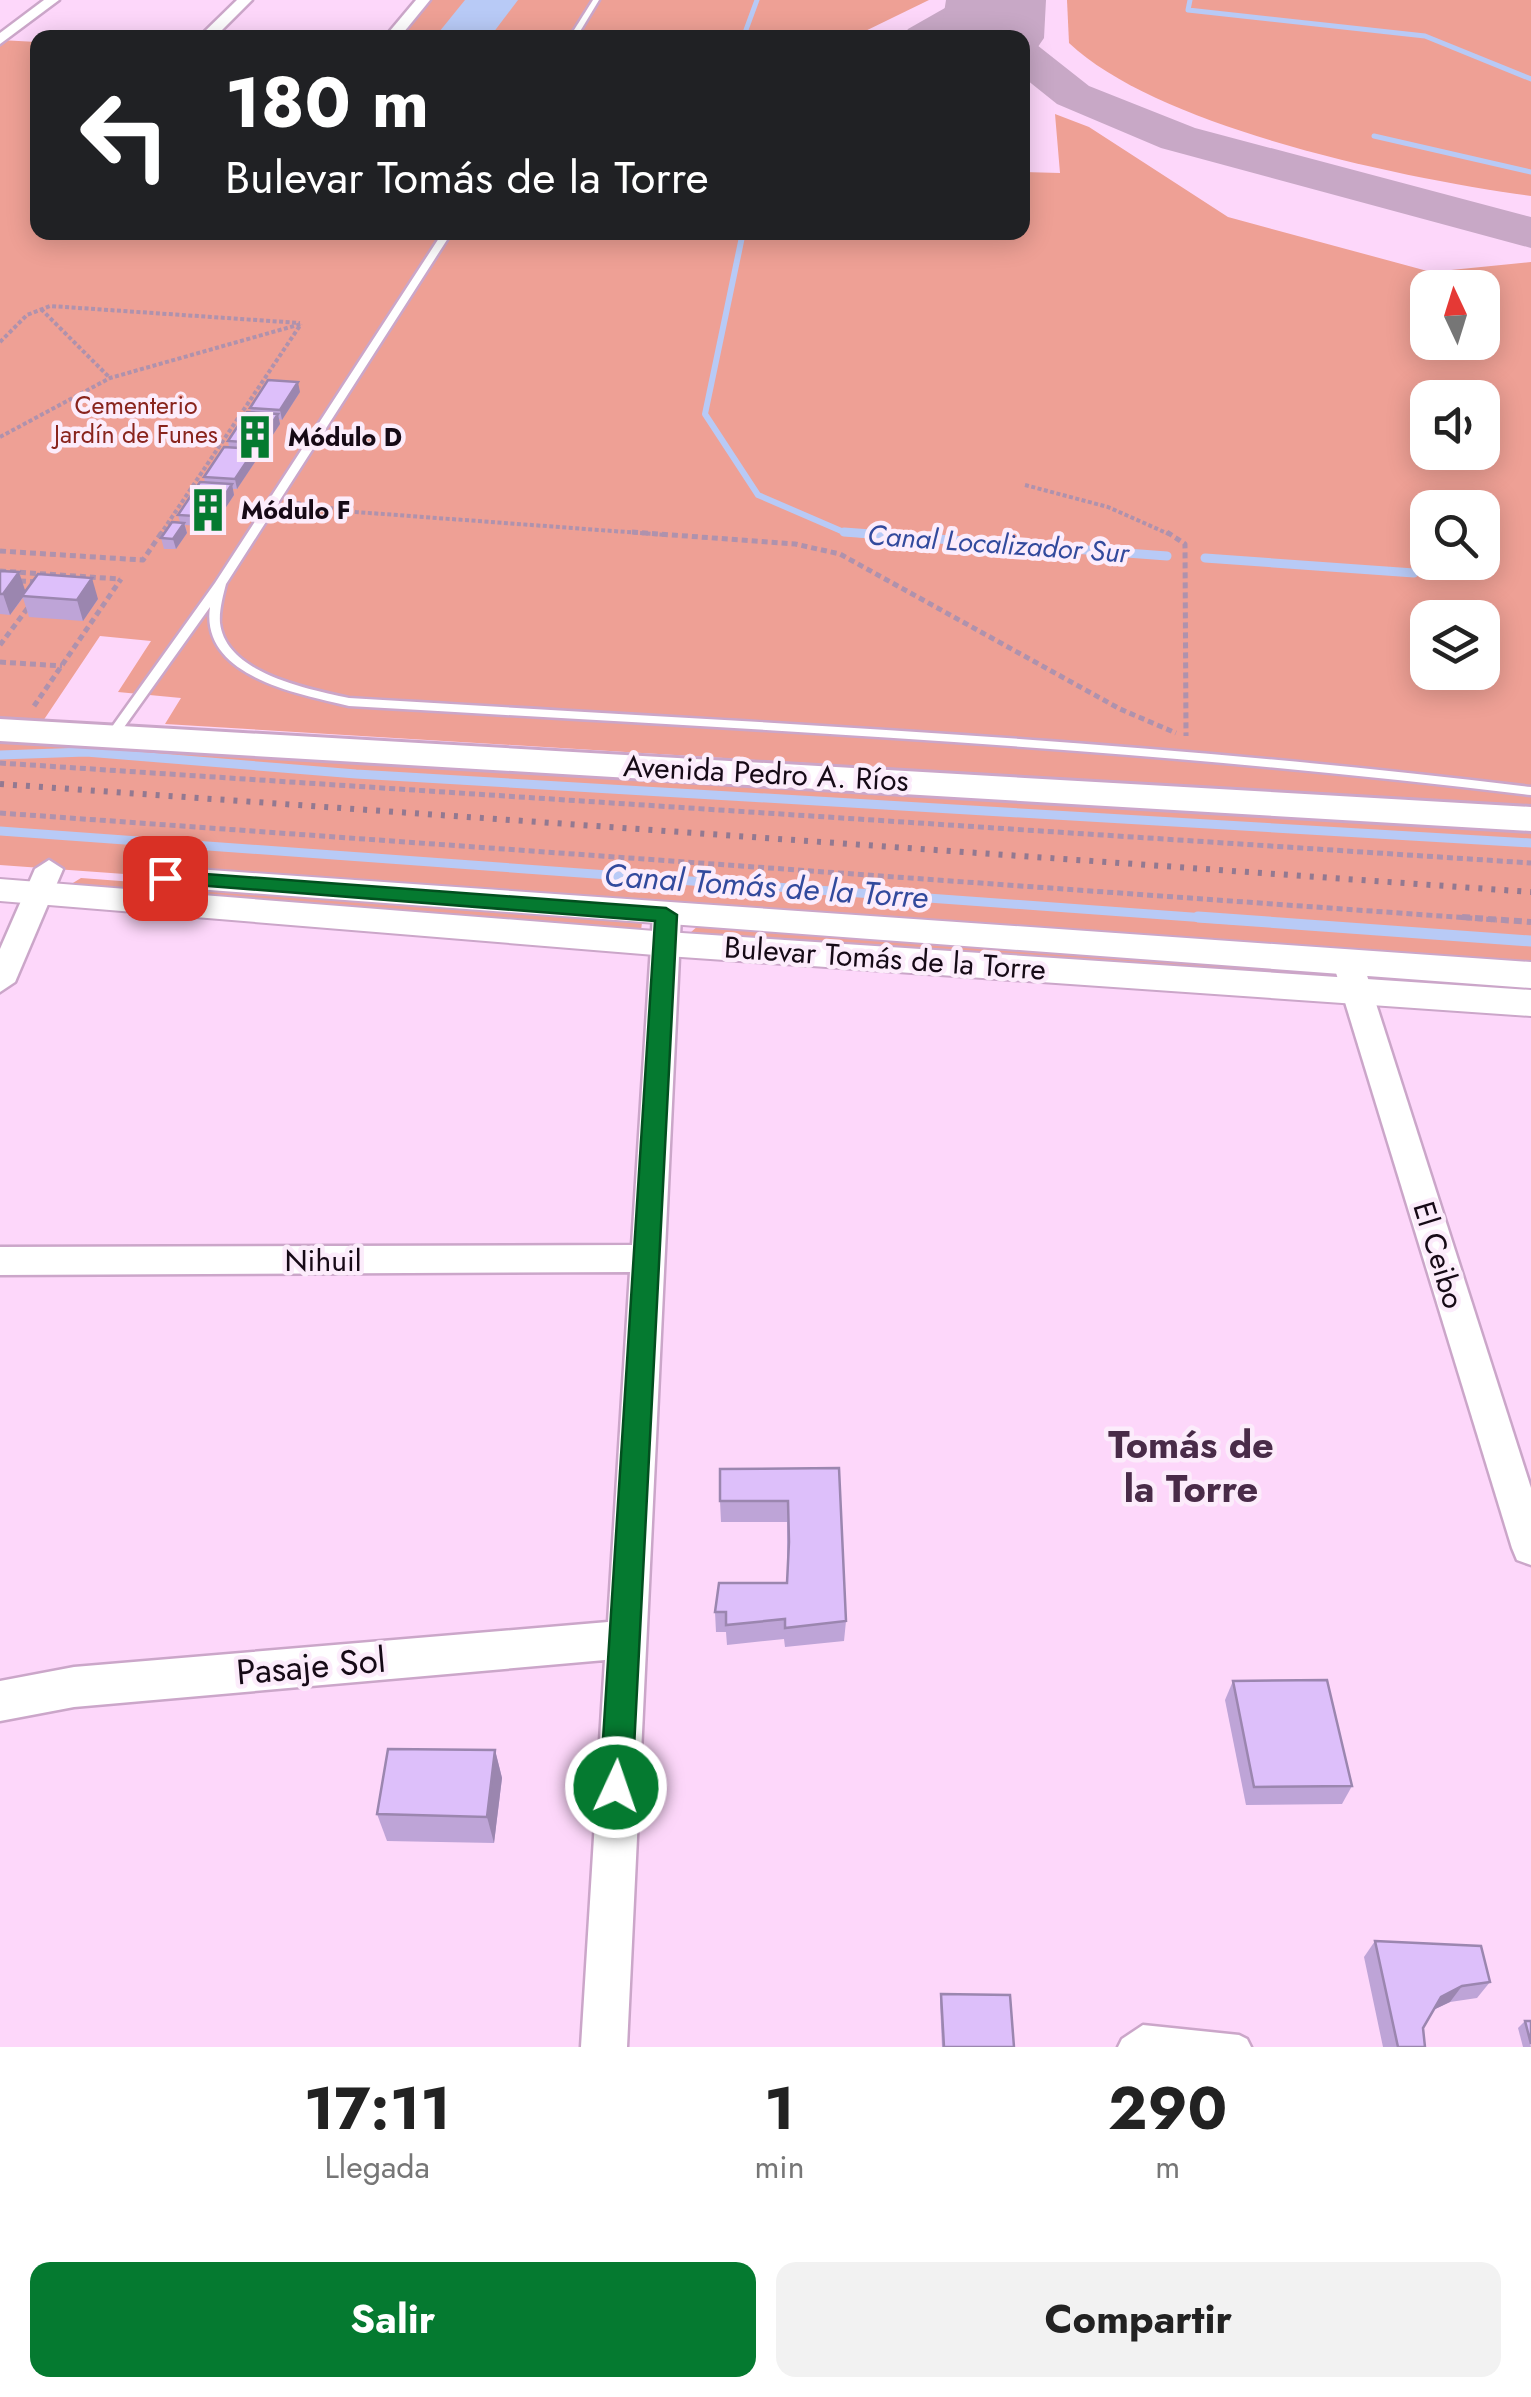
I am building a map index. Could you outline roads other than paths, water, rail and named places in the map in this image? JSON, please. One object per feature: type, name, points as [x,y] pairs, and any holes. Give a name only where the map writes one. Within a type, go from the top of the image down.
[{"type":"main road","name":"Avenida Pedro A. Ríos","points":[[15,721],[113,734],[1531,819]]},
{"type":"street","points":[[0,40],[52,0]]},
{"type":"street","points":[[213,30],[245,0]]},
{"type":"street","points":[[398,30],[423,0]]},
{"type":"street","points":[[0,40],[19,41]]},
{"type":"street","name":"Bulevar Tomás de la Torre","points":[[0,864],[44,881]]},
{"type":"street","points":[[0,982],[44,881]]},
{"type":"street","name":"Bulevar Tomás de la Torre","points":[[0,890],[44,881],[1352,976],[1531,975]]},
{"type":"street","points":[[604,2047],[667,929]]},
{"type":"street","name":"Bulevar Tomás de la Torre","points":[[1352,976],[1531,1003]]},
{"type":"street","name":"El Ceibo","points":[[1352,976],[1531,1548]]},
{"type":"street","name":"Nihuil","points":[[0,1261],[646,1258]]},
{"type":"street","name":"Pasaje Sol","points":[[0,1700],[74,1687],[624,1639]]},
{"type":"lane","points":[[577,30],[596,0]]},
{"type":"lane","points":[[113,734],[220,584],[443,240]]},
{"type":"lane","points":[[220,584],[214,627],[232,659],[285,686],[349,702],[1196,755],[1388,770],[1531,791]]},
{"type":"lane","points":[[1130,2047],[1144,2038],[1239,2047]]},
{"type":"water","points":[[465,0],[518,0],[495,30],[441,30]]},
{"type":"waterway","points":[[746,30],[757,0]]},
{"type":"waterway","points":[[1190,0],[1188,10],[1425,36],[1531,79]]},
{"type":"waterway","points":[[1374,136],[1531,172]]},
{"type":"waterway","name":"Canal Localizador Sur","points":[[741,240],[705,414],[758,495],[846,533],[869,535]]},
{"type":"waterway","name":"Canal Localizador Sur","points":[[844,532],[1167,556]]},
{"type":"waterway","name":"Canal Localizador Sur","points":[[1205,558],[1410,573]]},
{"type":"waterway","points":[[0,755],[86,752],[356,774],[1531,843]]},
{"type":"waterway","name":"Canal Tomás de la Torre","points":[[0,831],[1233,920]]},
{"type":"waterway","name":"Canal Tomás de la Torre","points":[[1198,917],[1531,941]]},
{"type":"railway","points":[[0,784],[1531,892]]},
{"type":"place","name":"Módulo D","points":[[255,437]]},
{"type":"place","name":"Módulo F","points":[[208,510]]},
{"type":"district","name":"Tomás de la Torre","points":[[1191,1466]]},
{"type":"park label","name":"Cementerio Jardín de Funes","points":[[136,420]]}]
